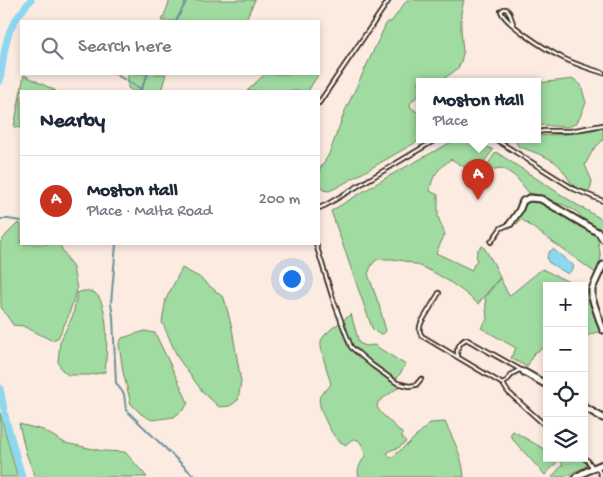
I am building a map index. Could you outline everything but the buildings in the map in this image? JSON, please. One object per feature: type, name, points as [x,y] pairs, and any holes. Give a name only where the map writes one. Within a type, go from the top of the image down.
[{"type":"street","points":[[510,224],[523,201],[529,198],[541,199],[599,233],[603,240]]},
{"type":"street","points":[[603,265],[592,289],[592,298],[603,330]]},
{"type":"street","points":[[524,372],[543,383]]},
{"type":"street","points":[[588,409],[603,418]]},
{"type":"street","points":[[576,477],[603,464]]},
{"type":"lane","points":[[320,102],[389,0]]},
{"type":"lane","points":[[514,26],[509,12],[506,9],[501,11],[502,15],[514,26],[559,57],[603,73]]},
{"type":"lane","points":[[541,131],[570,131],[603,125]]},
{"type":"lane","points":[[320,208],[430,143]]},
{"type":"lane","points":[[502,143],[574,189],[603,201]]},
{"type":"lane","points":[[491,242],[501,228],[510,224]]},
{"type":"lane","points":[[316,245],[333,299],[351,347],[397,383],[409,386],[416,385],[421,379]]},
{"type":"lane","points":[[439,293],[419,329],[422,336],[503,384],[508,392],[543,423]]},
{"type":"lane","points":[[459,358],[457,350],[466,339],[524,372]]},
{"type":"lane","points":[[503,384],[512,373],[520,370],[524,372]]},
{"type":"lane","points":[[588,461],[602,477]]},
{"type":"green space","points":[[170,0],[255,0],[245,20],[162,20]]},
{"type":"green space","points":[[407,0],[464,0],[461,13],[463,53],[461,62],[458,68],[444,78],[416,78],[416,98],[410,104],[411,108],[416,111],[416,142],[336,188],[329,191],[323,190],[320,184],[320,169],[329,154],[345,111],[387,22],[391,22]]},
{"type":"green space","points":[[24,75],[54,90],[21,90]]},
{"type":"green space","points":[[128,75],[166,75],[161,90],[131,90],[128,88]]},
{"type":"green space","points":[[264,75],[318,75],[309,90],[248,90]]},
{"type":"green space","points":[[574,79],[581,85],[586,103],[577,122],[563,127],[541,125],[541,83]]},
{"type":"green space","points":[[20,96],[20,128],[14,127]]},
{"type":"green space","points":[[603,128],[603,140],[593,150],[585,165],[592,181],[590,190],[578,189],[555,162],[518,146],[516,143],[541,143],[541,136]]},
{"type":"green space","points":[[450,143],[482,143],[493,150],[481,166],[476,164],[466,168],[451,159],[434,176],[430,191],[438,195],[438,217],[445,234],[436,253],[472,270],[477,260],[477,252],[483,246],[500,277],[478,304],[457,287],[431,271],[403,261],[376,260],[368,274],[386,331],[383,334],[377,333],[372,328],[331,211],[389,176]]},
{"type":"green space","points":[[496,152],[603,220],[603,231],[564,205],[553,202],[543,196],[529,193],[516,177],[506,170],[501,168],[490,170],[488,164]]},
{"type":"green space","points":[[531,200],[544,204],[597,236],[601,258],[597,274],[521,219],[517,224],[515,223],[515,220]]},
{"type":"green space","points":[[18,223],[20,224],[20,245],[60,245],[73,268],[77,289],[68,317],[58,338],[51,340],[23,326],[13,325],[1,307],[0,243]]},
{"type":"green space","points":[[182,268],[199,277],[224,298],[232,328],[241,382],[238,400],[230,406],[219,407],[202,391],[178,358],[162,322],[166,299]]},
{"type":"green space","points":[[542,269],[569,282],[543,282],[543,348],[534,353],[527,367],[511,358],[516,348],[481,328],[487,319],[485,297],[500,278],[509,296]]},
{"type":"green space","points":[[83,291],[95,293],[100,299],[103,308],[106,330],[105,372],[90,375],[68,375],[62,370],[58,362],[60,342],[73,315],[77,293]]},
{"type":"green space","points":[[588,291],[589,291],[602,330],[588,335]]},
{"type":"green space","points":[[351,314],[359,343],[366,346],[374,345],[406,365],[395,381],[399,387],[378,402],[377,407],[381,413],[402,433],[402,437],[406,442],[387,453],[391,458],[430,423],[445,422],[460,455],[464,477],[359,477],[359,469],[365,456],[362,445],[356,439],[353,439],[346,445],[337,439],[324,418],[319,400],[321,394],[331,384],[321,341],[330,330]]},
{"type":"green space","points":[[145,331],[155,333],[188,403],[174,417],[152,420],[141,414],[131,404],[123,372],[119,344],[122,338]]},
{"type":"green space","points":[[0,413],[16,471],[18,477],[0,477]]},
{"type":"green space","points":[[19,424],[43,430],[65,443],[103,451],[125,452],[147,477],[35,477],[26,453]]},
{"type":"green space","points":[[513,431],[543,448],[543,462],[557,462],[545,475],[510,435]]},
{"type":"green space","points":[[561,462],[585,462],[587,466],[566,477],[552,477],[563,464]]},
{"type":"water","points":[[553,249],[574,266],[568,274],[548,262],[547,257]]},
{"type":"waterway","points":[[0,81],[9,32],[16,19],[31,0]]},
{"type":"waterway","points":[[177,20],[187,0]]},
{"type":"waterway","points":[[117,75],[141,89]]},
{"type":"waterway","points":[[141,90],[148,75]]},
{"type":"waterway","points":[[0,219],[20,221]]},
{"type":"waterway","points":[[116,245],[111,304],[116,383],[124,394],[126,410],[195,477]]},
{"type":"waterway","points":[[0,388],[6,420],[22,477]]},
{"type":"place","name":"Moston Hall","points":[[478,200]]}]
